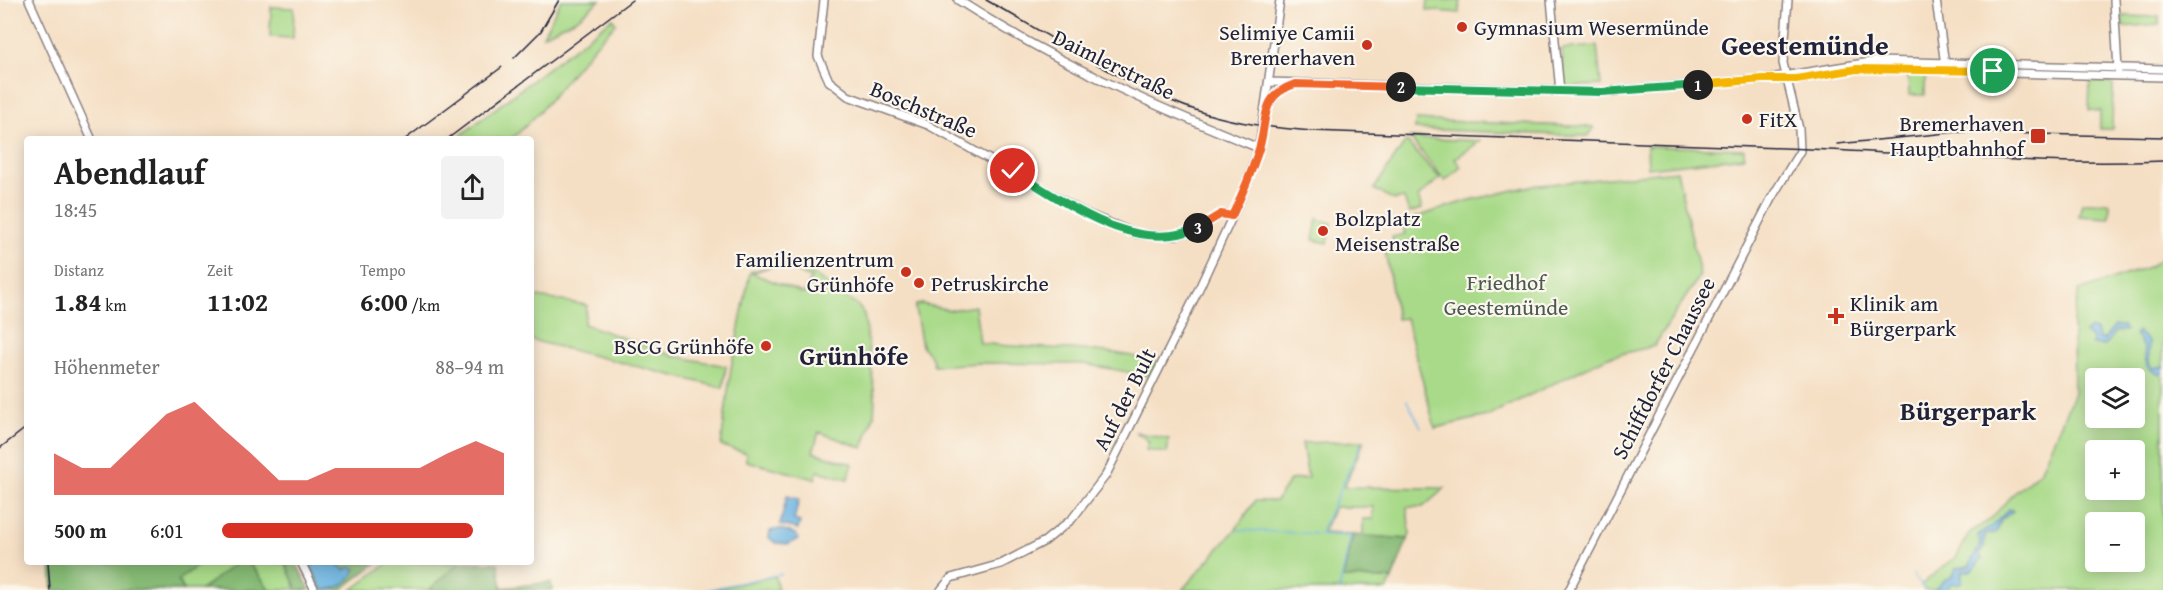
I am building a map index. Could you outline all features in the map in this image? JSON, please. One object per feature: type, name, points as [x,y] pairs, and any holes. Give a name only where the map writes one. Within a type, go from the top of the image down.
[{"type":"street","points":[[29,0],[90,136]]},
{"type":"street","name":"Boschstraße","points":[[824,0],[817,52],[825,74],[837,90],[933,127],[1087,214],[1116,227],[1145,236],[1169,237],[1197,229],[1221,214],[1232,216]]},
{"type":"street","name":"Daimlerstraße","points":[[958,0],[1122,91],[1259,148]]},
{"type":"street","name":"Auf der Bult","points":[[941,590],[951,578],[1001,564],[1042,543],[1072,519],[1093,494],[1132,426],[1232,216],[1259,148],[1280,0]]},
{"type":"street","points":[[1551,0],[1560,91]]},
{"type":"street","points":[[1784,77],[1786,0]]},
{"type":"street","points":[[1936,0],[1946,70]]},
{"type":"street","points":[[2114,0],[2118,72]]},
{"type":"street","points":[[1269,82],[1410,88],[1620,92],[1784,77],[1853,67],[1945,62],[2076,75],[2163,69]]},
{"type":"street","points":[[1853,67],[2118,72],[2163,77]]},
{"type":"street","name":"Schiffdorfer Chaussee","points":[[1569,590],[1771,199],[1799,156],[1800,145],[1795,113],[1784,77]]},
{"type":"street","points":[[1264,112],[1279,91],[1295,84]]},
{"type":"street","points":[[302,565],[315,590]]},
{"type":"green space","points":[[561,0],[600,0],[578,18],[543,35]]},
{"type":"green space","points":[[1428,0],[1460,0],[1459,13],[1427,10]]},
{"type":"green space","points":[[271,7],[294,8],[293,38],[270,37]]},
{"type":"green space","points":[[2122,16],[2159,17],[2159,24],[2123,27]]},
{"type":"green space","points":[[613,18],[616,24],[589,52],[539,112],[514,136],[460,136]]},
{"type":"green space","points":[[1597,46],[1601,85],[1564,87],[1562,49]]},
{"type":"green space","points":[[1925,74],[1925,95],[1909,95],[1908,75]]},
{"type":"green space","points":[[2090,82],[2109,82],[2113,85],[2112,129],[2100,129],[2100,111],[2089,110]]},
{"type":"green space","points":[[1416,120],[1594,127],[1588,136],[1415,129]]},
{"type":"green space","points":[[1410,138],[1480,141],[1455,159],[1461,167],[1445,181]]},
{"type":"green space","points":[[1406,141],[1440,178],[1418,197],[1422,209],[1409,213],[1404,198],[1394,200],[1374,189]]},
{"type":"green space","points":[[1647,146],[1744,149],[1744,157],[1648,168]]},
{"type":"green space","name":"Friedhof Geestemünde","points":[[1677,171],[1700,275],[1654,346],[1608,357],[1487,416],[1435,428],[1406,318],[1397,319],[1384,244],[1393,242],[1392,237],[1405,234],[1402,222],[1462,202],[1531,186]]},
{"type":"green space","points":[[2082,203],[2110,203],[2109,218],[2079,216]]},
{"type":"green space","name":"Bolzplatz Meisenstraße","points":[[1317,219],[1332,223],[1328,243],[1313,240]]},
{"type":"green space","name":"Bürgerpark","points":[[2163,258],[2163,590],[1924,590],[1921,585],[1957,556],[1970,532],[1990,520],[2010,497],[2041,470],[2074,393],[2073,320],[2079,291],[2148,267]]},
{"type":"green space","points":[[786,261],[798,264],[859,307],[864,314],[875,397],[874,415],[863,448],[819,432],[813,452],[853,464],[848,479],[818,471],[815,479],[746,461],[746,453],[721,446],[731,368],[750,272]],"holes":[[[777,264],[811,278],[804,294],[752,273]]]},
{"type":"green space","points":[[534,296],[587,305],[584,324],[674,356],[726,366],[723,388],[534,341]]},
{"type":"green space","points":[[922,304],[950,310],[975,306],[980,343],[1113,353],[1157,362],[1150,376],[1084,364],[978,363],[934,366],[932,358],[922,346],[915,309],[916,305]]},
{"type":"green space","points":[[1135,432],[1169,439],[1167,453],[1146,450],[1149,441]]},
{"type":"green space","points":[[1364,441],[1344,487],[1445,488],[1423,507],[1407,507],[1410,533],[1408,539],[1363,536],[1363,519],[1373,519],[1373,507],[1334,507],[1323,533],[1353,535],[1343,578],[1392,579],[1387,590],[1182,590],[1236,529],[1255,501],[1276,501],[1290,480],[1308,478],[1302,443]]},
{"type":"green space","points":[[1353,535],[1408,539],[1392,579],[1343,578]]},
{"type":"green space","points":[[51,565],[198,565],[178,580],[184,590],[53,590]]},
{"type":"green space","points":[[198,565],[234,565],[201,590],[184,590],[178,580]]},
{"type":"green space","points":[[233,565],[251,565],[270,590],[201,590]]},
{"type":"green space","points":[[251,565],[286,565],[299,589],[270,590]]},
{"type":"green space","points":[[286,565],[297,565],[310,590],[297,590]]},
{"type":"green space","points":[[305,565],[373,565],[341,590],[319,590]]},
{"type":"green space","points":[[385,565],[458,565],[429,590],[352,590]]},
{"type":"green space","points":[[457,565],[498,565],[502,588],[551,582],[552,590],[429,590]]},
{"type":"green space","points":[[775,576],[778,590],[711,590]]},
{"type":"water","points":[[2115,326],[2122,326],[2126,331],[2116,331],[2105,346],[2092,345],[2092,339],[2085,333],[2090,328],[2096,330],[2098,338],[2103,340]]},
{"type":"water","points":[[2137,331],[2149,342],[2149,364],[2154,368],[2163,366],[2163,373],[2159,375],[2147,367],[2144,348],[2135,334]]},
{"type":"water","points":[[787,496],[799,499],[794,520],[800,522],[798,529],[780,525]]},
{"type":"water","points":[[2009,509],[2013,511],[2001,520],[1997,532],[1985,535],[1984,548],[1979,553],[1982,559],[1972,571],[1962,571],[1962,581],[1958,585],[1952,583],[1946,590],[1934,590],[1953,576],[1956,568],[1969,566],[1980,544],[1979,534],[1990,528]]},
{"type":"water","points":[[780,529],[796,534],[798,539],[789,544],[776,543],[769,538],[770,531]]},
{"type":"water","points":[[310,565],[338,565],[344,570],[351,567],[356,569],[342,585],[334,589],[323,590]]},
{"type":"waterway","points":[[1407,401],[1421,427]]},
{"type":"waterway","points":[[1339,590],[1351,536],[1320,534],[1361,444]]},
{"type":"waterway","points":[[1238,530],[1320,534]]},
{"type":"waterway","points":[[706,590],[781,574]]},
{"type":"waterway","points":[[1913,574],[1925,590]]},
{"type":"railway","points":[[514,58],[541,31],[559,0]]},
{"type":"railway","points":[[451,136],[632,0]]},
{"type":"railway","points":[[986,0],[1119,77],[1175,103],[1231,120],[1271,127],[1312,131],[1810,149],[2031,161],[2163,161]]},
{"type":"railway","points":[[409,136],[502,67]]},
{"type":"railway","points":[[1837,144],[1958,132],[2163,137]]},
{"type":"railway","points":[[0,448],[24,429]]},
{"type":"railway","points":[[48,565],[50,590]]},
{"type":"place","name":"Gymnasium Wesermünde","points":[[1462,27]]},
{"type":"place","name":"Selimiye Camii Bremerhaven","points":[[1367,45]]},
{"type":"place","name":"FitX","points":[[1747,119]]},
{"type":"place","name":"Bremerhaven Hauptbahnhof","points":[[2038,136]]},
{"type":"place","name":"Bolzplatz Meisenstraße","points":[[1323,231]]},
{"type":"place","name":"Familienzentrum Grünhöfe","points":[[906,272]]},
{"type":"place","name":"Petruskirche","points":[[919,283]]},
{"type":"place","name":"Klinik am Bürgerpark","points":[[1836,316]]},
{"type":"place","name":"BSCG Grünhöfe","points":[[766,346]]},
{"type":"district","name":"Geestemünde","points":[[1805,44]]},
{"type":"district","name":"Grünhöfe","points":[[854,355]]},
{"type":"district","name":"Bürgerpark","points":[[1968,410]]},
{"type":"route","points":[[1013,171],[1101,221],[1145,236],[1169,237],[1197,229],[1221,214],[1226,213],[1232,216],[1259,148],[1264,112],[1279,91],[1295,84],[1602,92],[1762,79],[1796,79],[1857,69],[1993,71]]}]
